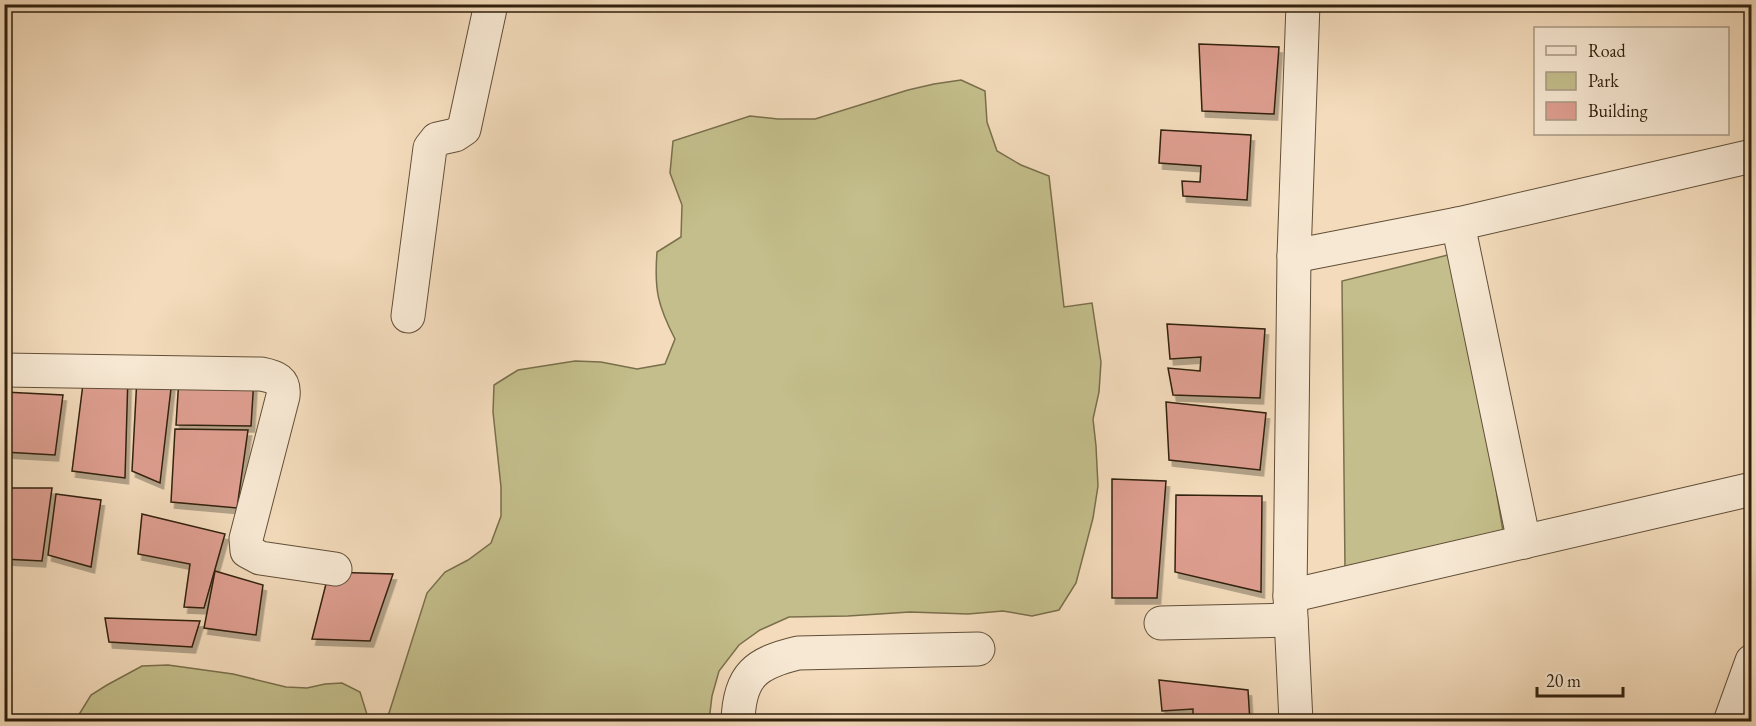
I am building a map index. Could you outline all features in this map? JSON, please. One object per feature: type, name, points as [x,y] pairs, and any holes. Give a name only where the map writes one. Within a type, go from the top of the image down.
[{"type":"street","points":[[408,316],[430,148],[437,139],[455,135],[464,129],[491,4]]},
{"type":"street","points":[[1296,722],[1290,608],[1294,256],[1303,4]]},
{"type":"street","points":[[1294,256],[1458,224],[1752,156]]},
{"type":"street","points":[[1458,224],[1524,542]]},
{"type":"street","points":[[4,370],[261,374],[278,379],[284,388],[283,396],[246,539],[247,551],[260,558],[335,568]]},
{"type":"street","points":[[1161,623],[1290,608],[1524,542],[1752,489]]},
{"type":"street","points":[[738,722],[742,689],[749,676],[760,666],[775,658],[798,652],[978,648]]},
{"type":"street","points":[[1730,722],[1752,661]]},
{"type":"green space","points":[[961,80],[985,91],[987,122],[997,151],[1021,165],[1049,176],[1064,307],[1092,303],[1101,362],[1099,392],[1093,419],[1098,486],[1093,518],[1076,583],[1059,610],[1032,616],[1003,611],[968,614],[910,612],[789,617],[760,630],[739,645],[719,671],[712,696],[709,721],[380,721],[389,713],[427,593],[445,572],[468,560],[491,543],[501,516],[501,487],[493,412],[494,385],[518,370],[575,361],[601,362],[637,369],[665,364],[675,339],[658,297],[656,265],[657,252],[681,237],[682,205],[670,173],[673,141],[750,116],[815,119],[908,90]]},
{"type":"green space","points":[[1456,253],[1503,531],[1345,569],[1342,281]]},
{"type":"green space","points":[[168,665],[233,674],[286,687],[307,688],[342,683],[360,692],[369,721],[75,721],[91,695],[107,685],[142,666]]},
{"type":"building","points":[[1199,44],[1279,47],[1274,114],[1202,111]]},
{"type":"building","points":[[1161,130],[1251,135],[1247,200],[1183,196],[1182,181],[1200,182],[1201,166],[1159,163]]},
{"type":"building","points":[[1167,324],[1265,329],[1260,398],[1173,395],[1168,368],[1200,371],[1201,357],[1170,359]]},
{"type":"building","points":[[128,375],[125,478],[72,471],[84,376]]},
{"type":"building","points":[[137,377],[172,380],[160,483],[132,471]]},
{"type":"building","points":[[179,378],[254,378],[251,426],[176,425]]},
{"type":"building","points":[[4,392],[63,395],[55,455],[4,452]]},
{"type":"building","points":[[1166,402],[1266,413],[1260,470],[1169,460]]},
{"type":"building","points":[[175,429],[248,430],[237,508],[171,502]]},
{"type":"building","points":[[1112,479],[1166,481],[1157,598],[1112,598]]},
{"type":"building","points":[[10,488],[52,488],[42,561],[4,559]]},
{"type":"building","points":[[56,494],[101,500],[91,567],[48,555]]},
{"type":"building","points":[[1176,495],[1262,496],[1261,592],[1175,572]]},
{"type":"building","points":[[142,514],[225,534],[204,608],[184,607],[190,564],[138,554]]},
{"type":"building","points":[[215,571],[263,585],[256,635],[204,628]]},
{"type":"building","points":[[329,572],[393,574],[370,641],[312,639]]},
{"type":"building","points":[[105,618],[200,621],[192,647],[109,642]]},
{"type":"building","points":[[1159,680],[1248,690],[1250,722],[1193,722],[1193,709],[1162,711]]}]
